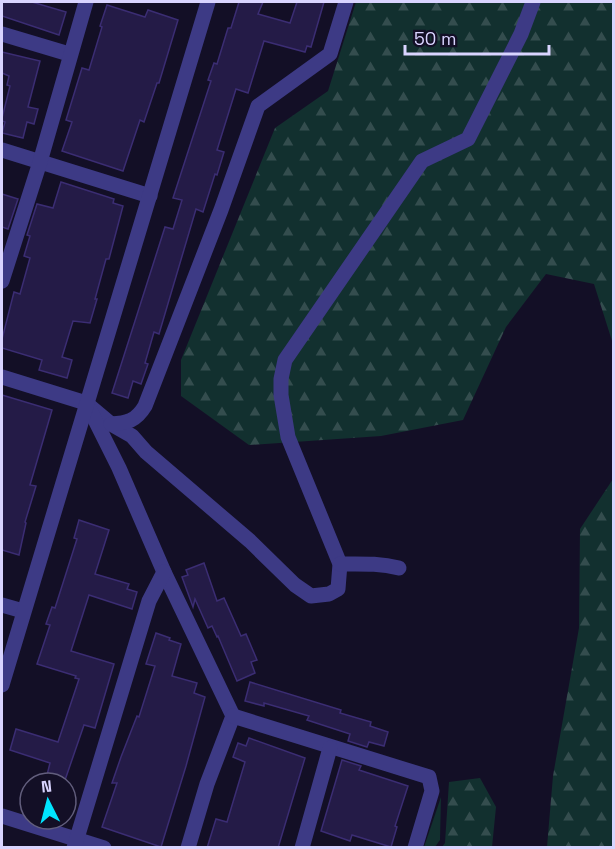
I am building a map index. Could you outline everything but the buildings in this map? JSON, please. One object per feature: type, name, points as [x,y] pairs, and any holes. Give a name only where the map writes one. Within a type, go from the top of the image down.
[{"type":"street","points":[[2,281],[4,265],[40,162],[69,54],[86,2]]},
{"type":"street","points":[[2,685],[208,2]]},
{"type":"street","points":[[111,424],[129,423],[145,406],[221,210],[258,106],[330,54],[346,2]]},
{"type":"street","points":[[2,377],[86,403],[111,424],[132,436],[146,452],[250,541],[295,585],[311,596],[329,594],[338,589],[340,564],[288,437],[281,395],[281,379],[285,360],[422,161],[468,139],[521,34],[533,2]]},
{"type":"street","points":[[2,34],[69,54]]},
{"type":"street","points":[[2,150],[150,196]]},
{"type":"street","points":[[86,403],[119,468],[164,572],[233,716],[429,777],[432,791],[415,848]]},
{"type":"street","points":[[340,564],[370,563],[399,567]]},
{"type":"street","points":[[75,843],[149,601],[164,572]]},
{"type":"street","points":[[2,605],[23,611]]},
{"type":"street","points":[[188,848],[207,784],[233,716]]},
{"type":"street","points":[[302,848],[330,748]]},
{"type":"street","points":[[2,816],[75,843],[104,848]]},
{"type":"green space","points":[[356,2],[613,2],[613,344],[594,284],[546,274],[506,327],[463,420],[381,436],[249,445],[181,396],[181,360],[275,128],[328,91]]},
{"type":"green space","points":[[613,479],[613,847],[547,847],[553,776],[579,628],[580,529]]},
{"type":"green space","points":[[480,778],[496,807],[492,847],[442,847],[445,843],[449,782]]},
{"type":"green space","points":[[441,797],[440,840],[435,847],[424,847]]}]
